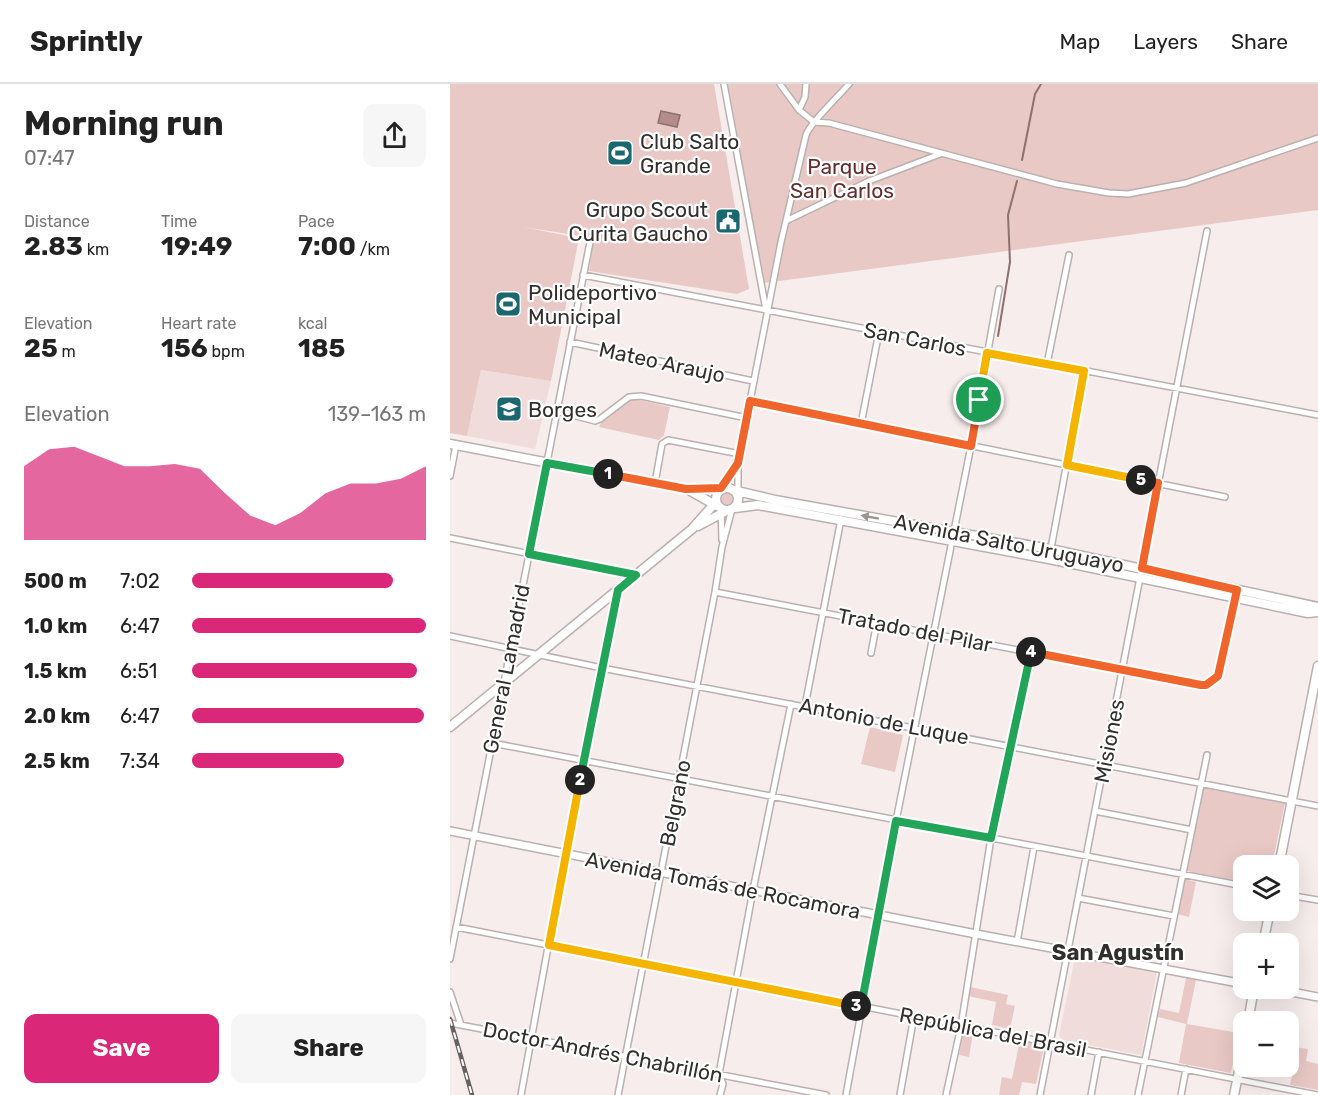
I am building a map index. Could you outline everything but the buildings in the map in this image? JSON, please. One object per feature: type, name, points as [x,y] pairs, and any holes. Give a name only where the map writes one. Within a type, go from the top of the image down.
[{"type":"main road","name":"Avenida Salto Uruguayo","points":[[453,445],[686,489],[729,491],[952,542],[1235,594]]},
{"type":"main road","name":"Avenida Salto Uruguayo","points":[[686,489],[723,508],[758,505],[954,532],[1142,568],[1308,613],[1318,610]]},
{"type":"main road","points":[[450,727],[692,529],[723,508],[729,491]]},
{"type":"main road","points":[[723,508],[729,491]]},
{"type":"main road","points":[[1281,855],[1291,801],[1315,702],[1318,666]]},
{"type":"main road","points":[[1234,1095],[1238,1078]]},
{"type":"street","points":[[724,84],[767,311]]},
{"type":"street","points":[[780,84],[799,110],[814,122],[829,123],[1057,184],[1109,193],[1128,194],[1186,183],[1318,138]]},
{"type":"street","points":[[799,110],[805,97],[806,84]]},
{"type":"street","points":[[729,491],[740,454],[775,272],[808,128],[849,84]]},
{"type":"street","points":[[786,221],[869,181],[941,154]]},
{"type":"street","name":"Misiones","points":[[1040,1095],[1207,231]]},
{"type":"street","name":"General Lamadrid","points":[[450,959],[591,237]]},
{"type":"street","points":[[1047,364],[1069,255]]},
{"type":"street","name":"San Carlos","points":[[583,275],[1318,415]]},
{"type":"street","points":[[846,1095],[896,821],[971,446],[999,289]]},
{"type":"street","points":[[861,424],[879,332]]},
{"type":"street","name":"Mateo Araujo","points":[[570,342],[753,381]]},
{"type":"street","points":[[1048,559],[1084,371]]},
{"type":"street","points":[[557,411],[595,421],[629,397],[641,396],[747,418]]},
{"type":"street","name":"Mateo Araujo","points":[[750,401],[1225,497]]},
{"type":"street","points":[[655,483],[662,444],[668,440],[740,454]]},
{"type":"street","points":[[450,476],[453,445]]},
{"type":"street","points":[[729,491],[738,463]]},
{"type":"street","name":"Belgrano","points":[[722,547],[723,508]]},
{"type":"street","name":"Belgrano","points":[[618,1095],[715,592],[722,547],[723,508]]},
{"type":"street","points":[[805,706],[842,516]]},
{"type":"street","points":[[450,538],[636,575]]},
{"type":"street","points":[[520,1095],[618,590]]},
{"type":"street","name":"Tratado del Pilar","points":[[715,592],[1201,685],[1206,685],[1218,676],[1235,594]]},
{"type":"street","points":[[871,653],[877,622]]},
{"type":"street","name":"Antonio de Luque","points":[[450,636],[510,650],[1318,806]]},
{"type":"street","points":[[946,1095],[961,1026],[991,838],[1030,652]]},
{"type":"street","points":[[720,1095],[723,1084],[719,1074],[791,704]]},
{"type":"street","points":[[492,743],[1233,884]]},
{"type":"street","points":[[1138,1095],[1207,755]]},
{"type":"street","points":[[1095,811],[1192,830]]},
{"type":"street","name":"Avenida Tomás de Rocamora","points":[[450,831],[1233,982]]},
{"type":"street","points":[[1017,942],[1034,847]]},
{"type":"street","points":[[1299,897],[1318,900]]},
{"type":"street","points":[[1078,898],[1174,916]]},
{"type":"street","name":"República del Brasil","points":[[456,927],[1186,1070],[1238,1078],[1282,1092],[1317,1095]]},
{"type":"street","points":[[450,992],[461,1024]]},
{"type":"street","points":[[1299,994],[1318,998]]},
{"type":"street","points":[[900,1095],[914,1016]]},
{"type":"street","name":"Doctor Andrés Chabrillón","points":[[450,1023],[826,1095]]},
{"type":"street","points":[[1091,1095],[1099,1052]]},
{"type":"street","points":[[1181,1095],[1186,1070]]},
{"type":"shaded area","points":[[661,111],[680,115],[677,127],[658,123]]},
{"type":"shaded area","name":"Borges","points":[[481,370],[551,381],[535,449],[467,436]]},
{"type":"shaded area","points":[[1081,958],[1157,972],[1141,1055],[1063,1040],[1059,1035],[1074,962]]},
{"type":"green space","points":[[450,84],[714,84],[749,289],[737,294],[589,271],[594,238],[523,227],[579,238],[551,381],[481,370],[467,436],[450,433]]},
{"type":"green space","name":"Parque San Carlos","points":[[728,84],[1318,84],[1318,210],[764,283]]},
{"type":"green space","points":[[631,398],[670,407],[664,435],[659,440],[599,427],[608,414]]},
{"type":"green space","points":[[727,491],[735,499],[727,507],[719,499]]},
{"type":"green space","points":[[870,727],[903,735],[895,772],[861,764]]},
{"type":"green space","points":[[1204,788],[1285,803],[1274,855],[1233,855],[1233,880],[1187,871]]},
{"type":"green space","points":[[1184,879],[1196,882],[1189,917],[1177,914]]},
{"type":"green space","points":[[1186,978],[1196,980],[1187,1024],[1233,1032],[1231,1073],[1179,1063],[1186,1024],[1158,1017],[1160,1009],[1179,1013]]},
{"type":"green space","points":[[970,987],[1008,995],[1006,1004],[1015,1006],[1010,1029],[992,1025],[996,1002],[968,996]]},
{"type":"green space","points":[[966,1032],[973,1033],[969,1057],[959,1055],[963,1035]]},
{"type":"green space","points":[[1020,1039],[1042,1044],[1044,1047],[1036,1084],[1022,1082],[1019,1095],[999,1095],[1002,1077],[1012,1079]]},
{"type":"green space","points":[[1299,1048],[1308,1049],[1306,1061],[1318,1064],[1318,1090],[1290,1085],[1292,1077],[1299,1077]]},
{"type":"waterway","points":[[1022,160],[1035,94],[1041,84]]},
{"type":"waterway","points":[[998,336],[1010,262],[1008,215],[1017,181]]},
{"type":"railway","points":[[450,1019],[472,1095]]},
{"type":"place","name":"Club Salto Grande","points":[[620,153]]},
{"type":"place","name":"Grupo Scout Curita Gaucho","points":[[728,221]]},
{"type":"place","name":"Polideportivo Municipal","points":[[508,304]]},
{"type":"place","name":"Borges","points":[[509,409]]},
{"type":"district","name":"San Agustín","points":[[1118,952]]},
{"type":"route","points":[[987,353],[1084,371],[1067,465],[1158,483],[1142,568],[1237,590],[1218,676],[1212,682],[1201,685],[1030,652],[991,838],[896,821],[861,1007],[549,945],[618,590],[636,575],[529,554],[547,463],[686,489],[721,488],[738,463],[750,401],[971,446],[979,400],[987,353]]}]
